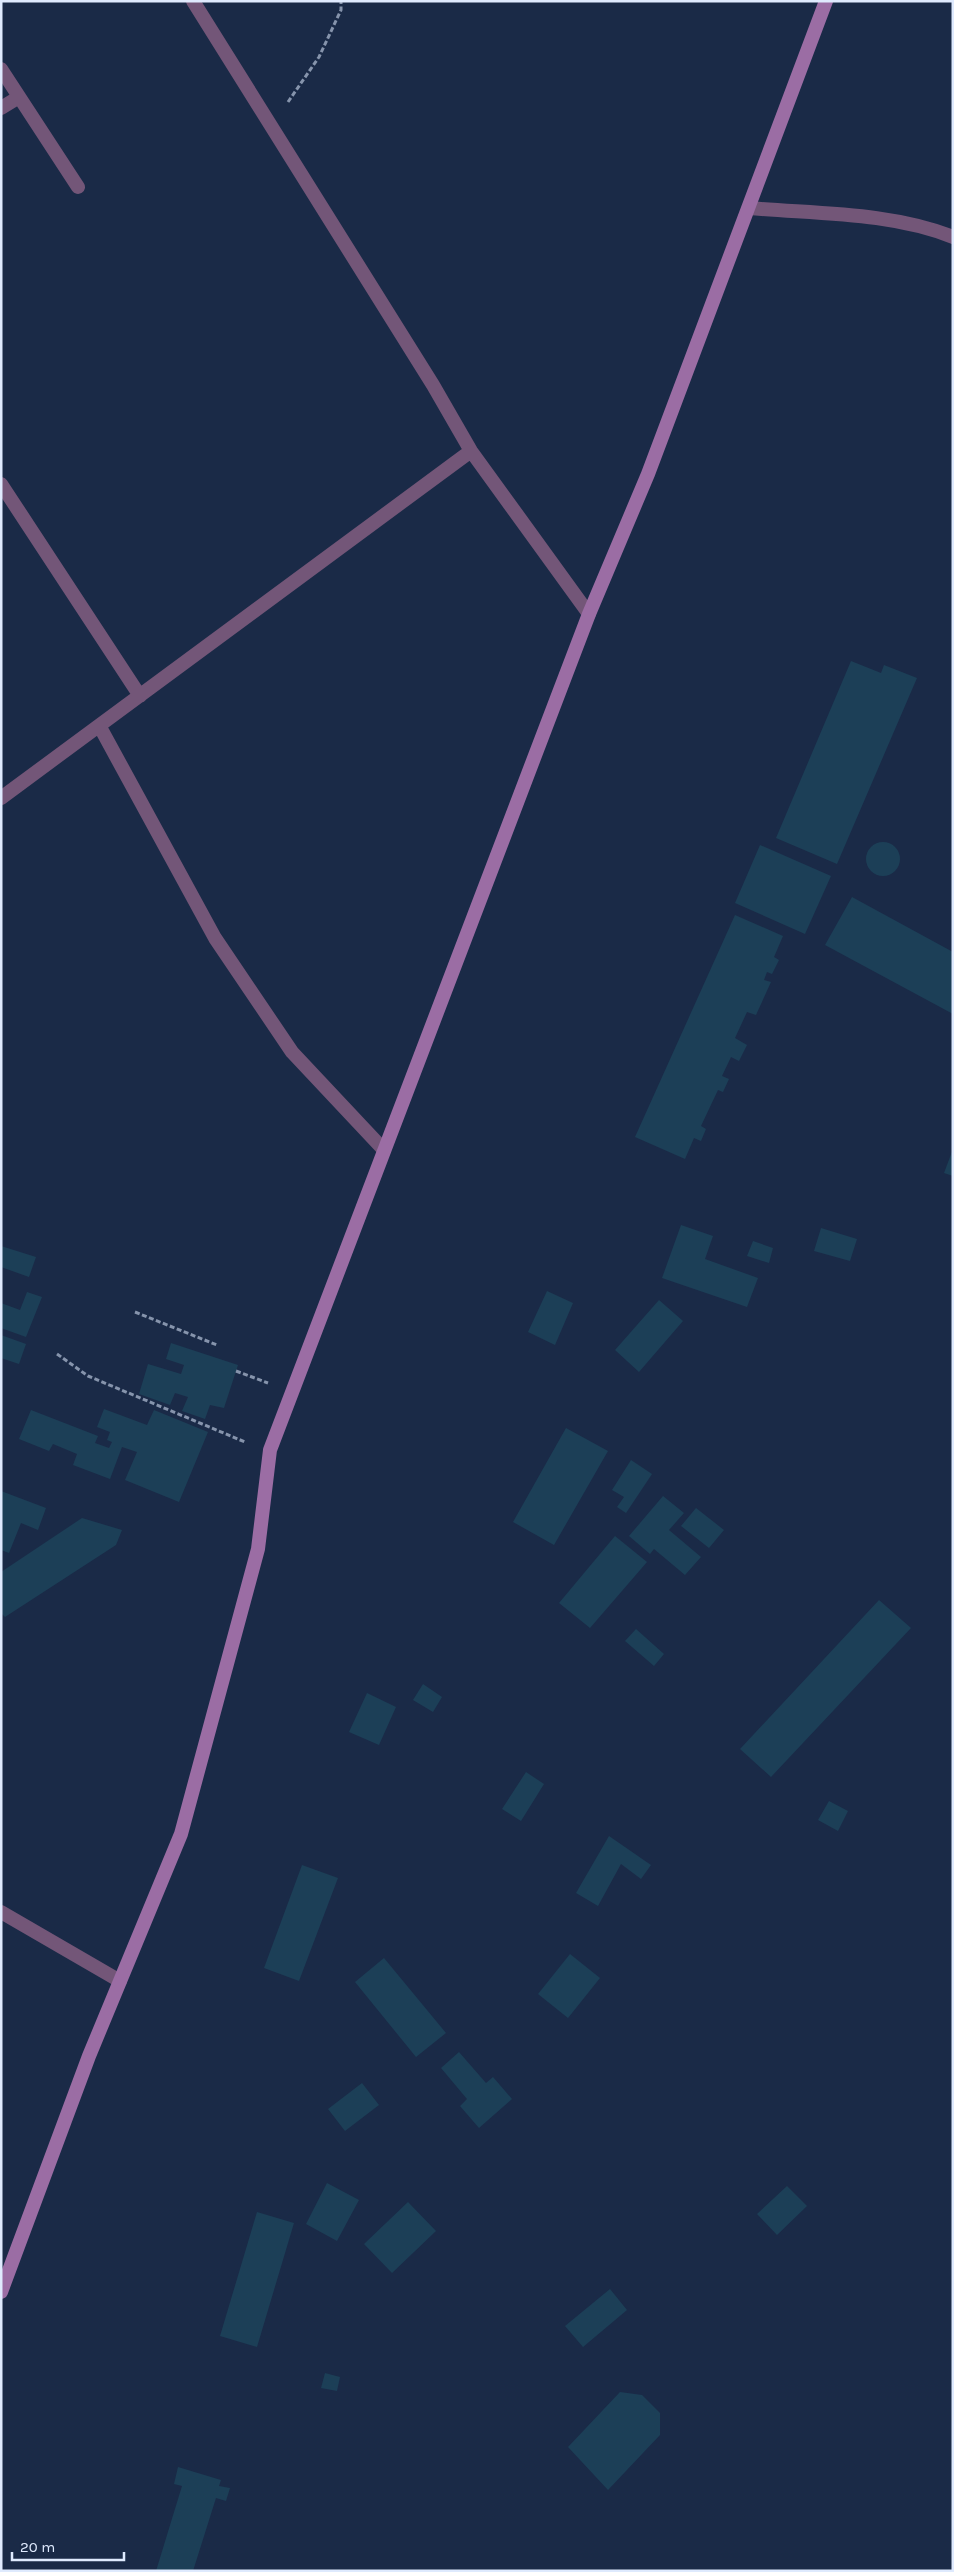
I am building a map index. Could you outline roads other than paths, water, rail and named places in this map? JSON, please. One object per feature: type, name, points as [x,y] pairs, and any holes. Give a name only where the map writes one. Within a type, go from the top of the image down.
[{"type":"main road","points":[[1,2292],[89,2056],[181,1834],[258,1549],[270,1450],[589,614],[648,474],[826,1]]},
{"type":"street","points":[[192,1],[432,385],[470,451],[589,614]]},
{"type":"street","points":[[1,69],[78,187]]},
{"type":"street","points":[[1,108],[19,97]]},
{"type":"street","points":[[749,208],[879,219],[936,230],[953,237]]},
{"type":"street","points":[[1,798],[100,727],[470,451]]},
{"type":"street","points":[[1,484],[140,696]]},
{"type":"street","points":[[100,727],[215,938],[292,1052],[384,1150]]},
{"type":"street","points":[[1,1912],[120,1982]]}]
